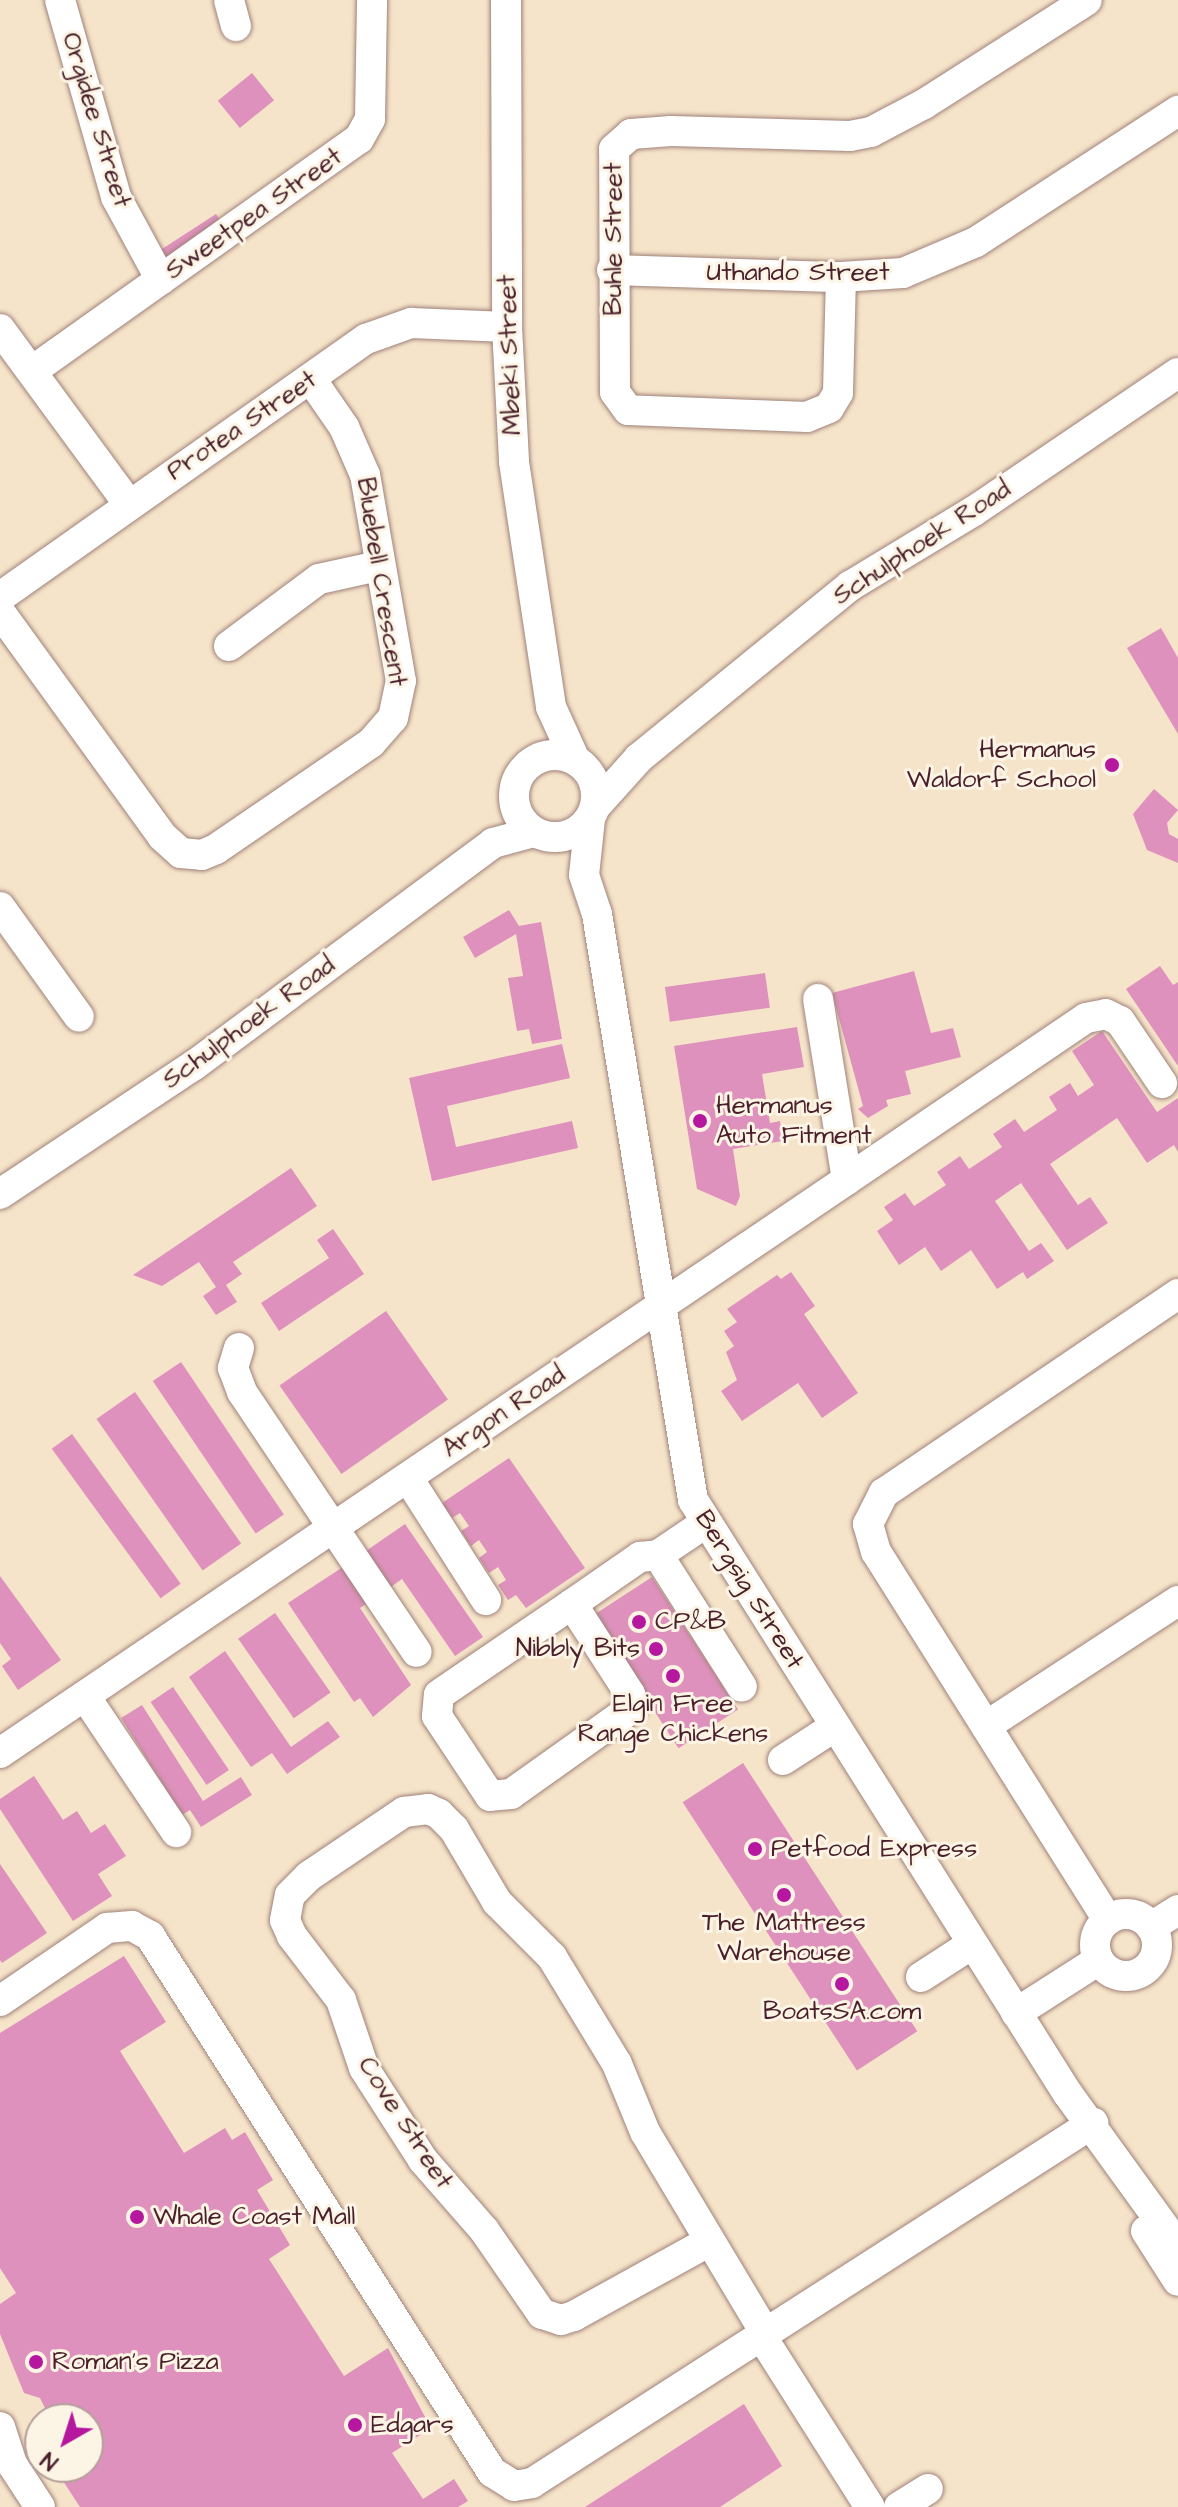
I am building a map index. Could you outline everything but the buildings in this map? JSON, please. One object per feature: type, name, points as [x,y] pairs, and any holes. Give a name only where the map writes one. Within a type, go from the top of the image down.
[{"type":"street","name":"Orgidee Street","points":[[60,0],[116,197],[161,280]]},
{"type":"street","name":"Sweetpea Street","points":[[32,371],[359,139],[370,119],[372,0]]},
{"type":"street","name":"Mbeki Street","points":[[506,0],[507,327],[514,462],[551,707],[579,763]]},
{"type":"street","name":"Buhle Street","points":[[841,277],[838,393],[829,408],[807,417],[638,414],[615,392],[612,158],[624,138],[671,131],[850,136],[871,132],[924,104],[1087,0]]},
{"type":"street","name":"Uthando Street","points":[[612,270],[841,277],[903,273],[934,264],[1178,111]]},
{"type":"street","name":"Protea Street","points":[[0,597],[128,503],[387,329],[411,323],[507,327]]},
{"type":"street","points":[[0,329],[128,503]]},
{"type":"street","name":"Schulphoek Road","points":[[593,813],[639,758],[850,586],[974,511],[1178,373]]},
{"type":"street","name":"Bluebell Crescent","points":[[0,612],[162,836],[181,853],[202,855],[371,743],[393,718],[401,681],[378,566],[365,475],[344,427],[311,379]]},
{"type":"street","points":[[229,646],[319,579],[378,566]]},
{"type":"street","name":"Mbeki Street","points":[[532,762],[551,707]]},
{"type":"street","points":[[579,763],[594,783],[593,813],[571,835],[540,834],[515,803],[517,780],[532,762],[555,755],[579,763],[639,758]]},
{"type":"street","name":"Schulphoek Road","points":[[0,1194],[193,1066],[493,843],[515,803]]},
{"type":"street","name":"Bergsig Street","points":[[593,813],[584,875],[597,914],[688,1482],[704,1524],[1068,2094],[1178,2281]]},
{"type":"street","name":"Schulphoek Road","points":[[493,843],[540,834]]},
{"type":"street","name":"Bergsig Street","points":[[540,834],[584,875]]},
{"type":"street","points":[[0,907],[79,1017]]},
{"type":"street","points":[[818,999],[847,1180]]},
{"type":"street","name":"Argon Road","points":[[0,1753],[1086,1018],[1106,1014],[1120,1021],[1162,1083]]},
{"type":"street","points":[[1108,1920],[871,1543],[873,1507],[884,1493],[1178,1294]]},
{"type":"street","points":[[239,1348],[233,1368],[242,1392],[417,1652]]},
{"type":"street","points":[[408,1478],[486,1600]]},
{"type":"street","points":[[572,1604],[630,1694],[632,1708],[511,1794],[490,1796],[437,1716],[436,1700],[572,1604],[640,1557],[658,1555],[704,1524]]},
{"type":"street","points":[[658,1555],[742,1687]]},
{"type":"street","points":[[986,1726],[1178,1601]]},
{"type":"street","points":[[85,1696],[176,1832]]},
{"type":"street","points":[[783,1760],[834,1727]]},
{"type":"street","name":"Cove Street","points":[[708,2242],[574,2316],[561,2320],[542,2314],[484,2230],[436,2177],[364,2068],[341,2000],[288,1928],[285,1908],[290,1895],[309,1876],[404,1812],[428,1809],[439,1814],[454,1829],[497,1902],[552,1957],[617,2064],[633,2110],[708,2242],[870,2507]]},
{"type":"street","points":[[1151,1927],[1178,1910]]},
{"type":"street","points":[[1131,1915],[1151,1927],[1157,1951],[1143,1971],[1119,1975],[1099,1960],[1096,1943],[1108,1920],[1131,1915]]},
{"type":"street","points":[[0,2001],[107,1928],[132,1926],[150,1936],[492,2472],[505,2483],[532,2483],[1088,2126]]},
{"type":"street","points":[[921,1977],[972,1944]]},
{"type":"street","points":[[1016,2013],[1099,1960]]},
{"type":"street","name":"Bergsig Street","points":[[1088,2126],[1178,2246]]},
{"type":"street","points":[[0,2427],[12,2464],[40,2507]]},
{"type":"street","points":[[899,2507],[928,2489]]},
{"type":"place","name":"Hermanus Waldorf School","points":[[1112,765]]},
{"type":"place","name":"Hermanus Auto Fitment","points":[[700,1121]]},
{"type":"place","name":"CP&B","points":[[639,1622]]},
{"type":"place","name":"Nibbly Bits","points":[[656,1649]]},
{"type":"place","name":"Elgin Free Range Chickens","points":[[673,1676]]},
{"type":"place","name":"Petfood Express","points":[[755,1849]]},
{"type":"place","name":"The Mattress Warehouse","points":[[784,1895]]},
{"type":"place","name":"BoatsSA.com","points":[[842,1984]]},
{"type":"place","name":"Whale Coast Mall","points":[[137,2217]]},
{"type":"place","name":"Roman's Pizza","points":[[36,2362]]},
{"type":"place","name":"Edgars","points":[[355,2425]]}]
